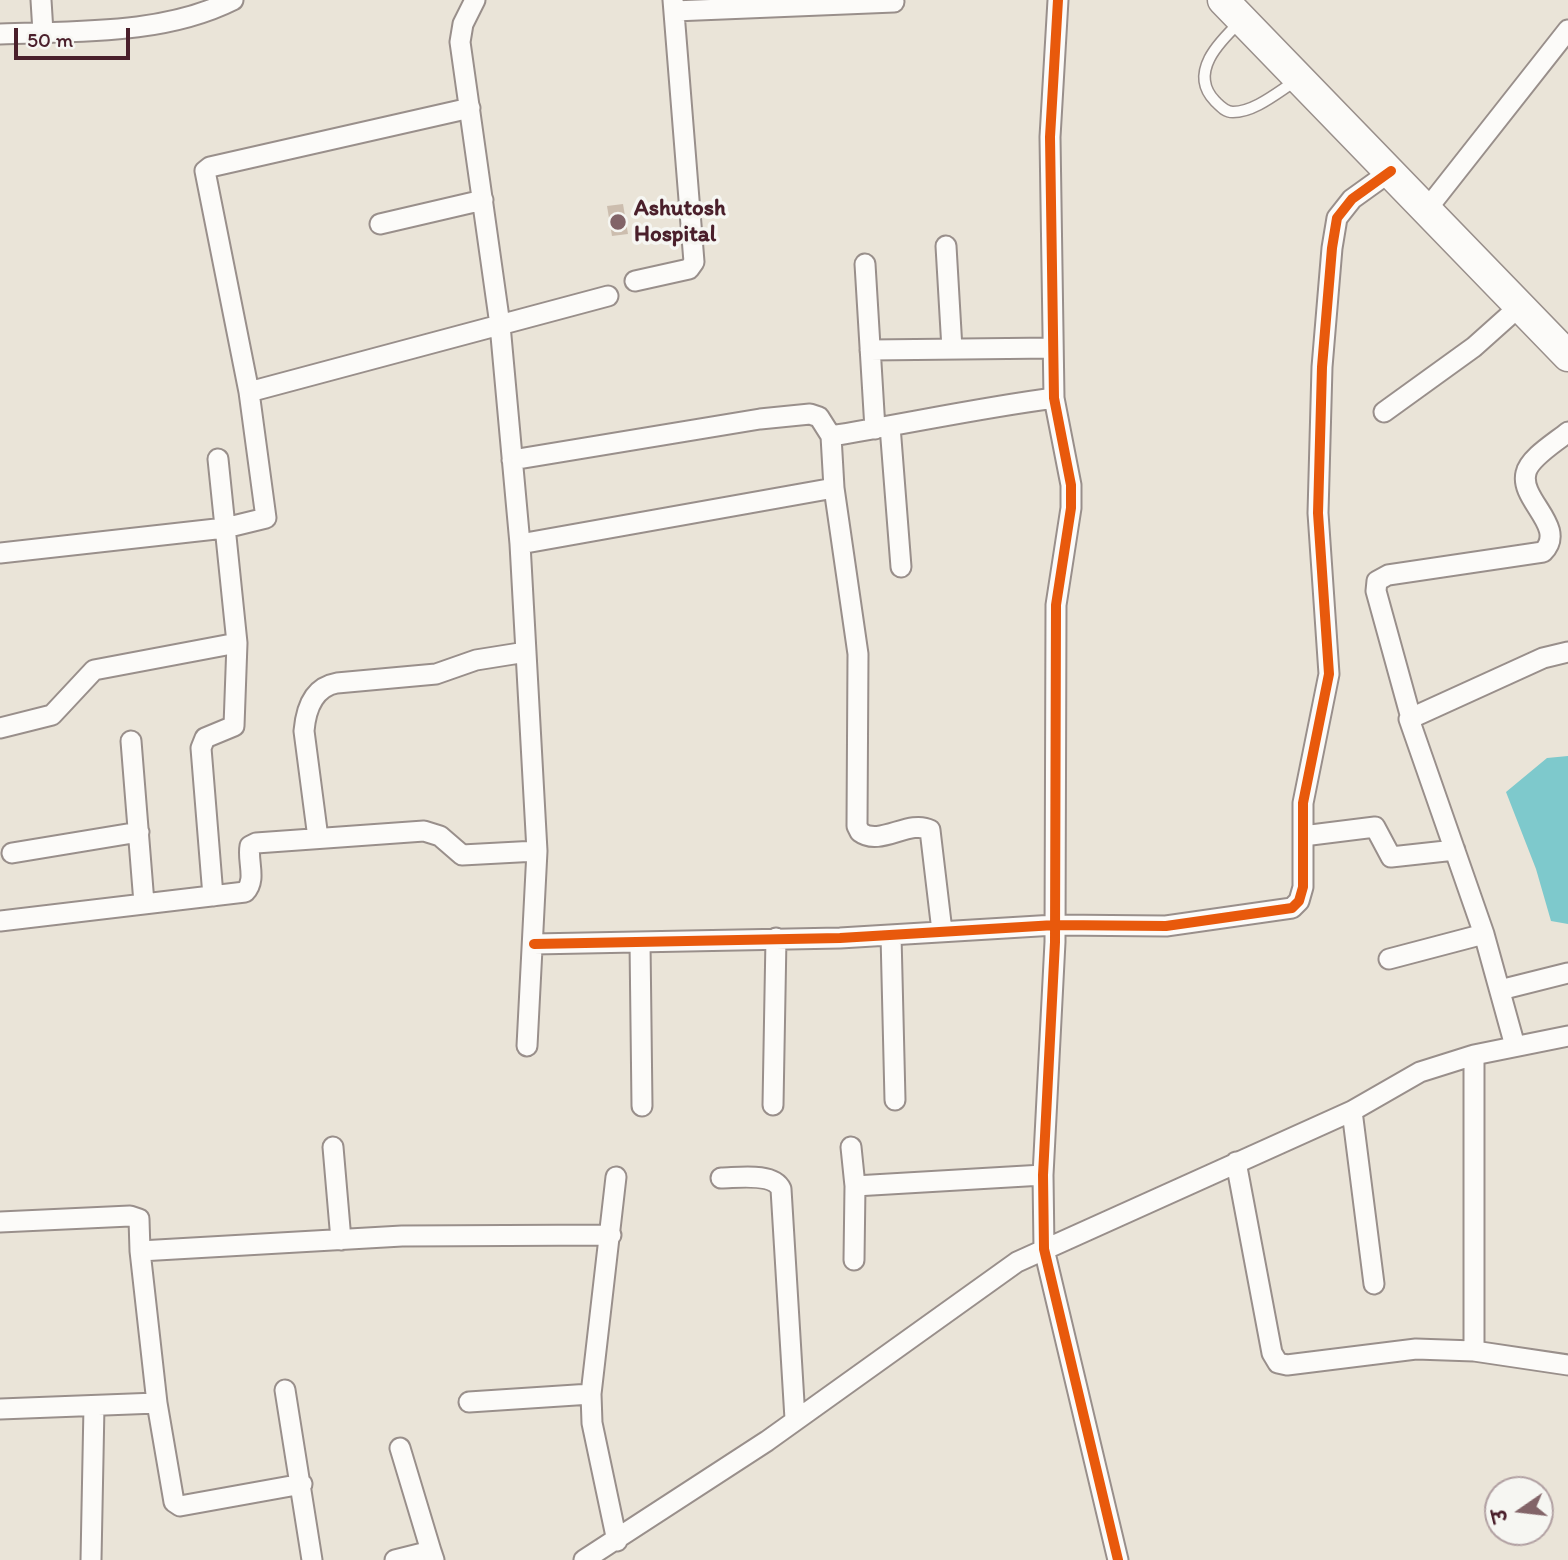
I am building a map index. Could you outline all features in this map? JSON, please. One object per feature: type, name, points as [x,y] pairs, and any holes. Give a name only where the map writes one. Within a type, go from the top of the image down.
[{"type":"main road","points":[[1236,5],[1300,78],[1391,171],[1433,202],[1568,356]]},
{"type":"main road","points":[[1236,5],[1433,202],[1568,329]]},
{"type":"street","points":[[41,0],[43,32]]},
{"type":"street","points":[[0,34],[143,27],[209,12],[233,0]]},
{"type":"street","points":[[475,0],[460,33],[500,325],[513,460],[537,850],[527,1046]]},
{"type":"street","points":[[1058,0],[1050,137],[1054,398],[1071,496],[1056,605],[1055,926],[1044,1175],[1044,1249],[1118,1560]]},
{"type":"street","points":[[635,281],[690,269],[694,262],[673,6],[894,2]]},
{"type":"street","points":[[1433,202],[1568,30]]},
{"type":"street","points":[[0,553],[225,528],[263,520],[268,515],[249,392],[206,169],[470,108]]},
{"type":"street","points":[[534,944],[891,935],[1055,926],[1166,926],[1292,908],[1299,901],[1303,887],[1303,803],[1330,658],[1318,513],[1322,367],[1332,248],[1337,218],[1352,198],[1391,171]]},
{"type":"street","points":[[380,225],[483,200]]},
{"type":"street","points":[[946,246],[953,349]]},
{"type":"street","points":[[865,264],[870,350],[901,567]]},
{"type":"street","points":[[249,392],[608,296]]},
{"type":"street","points":[[1384,411],[1474,347],[1521,305]]},
{"type":"street","points":[[870,350],[1053,348]]},
{"type":"street","points":[[831,436],[976,408],[1054,398]]},
{"type":"street","points":[[513,460],[810,414],[819,417],[831,436],[834,488],[858,654],[857,826],[860,832],[872,837],[920,827],[930,830],[942,931]]},
{"type":"street","points":[[1516,1046],[1484,934],[1411,718],[1376,591],[1377,581],[1388,575],[1543,552],[1561,539],[1526,485],[1525,477],[1534,462],[1568,432]]},
{"type":"street","points":[[214,896],[201,742],[234,726],[237,643],[218,459]]},
{"type":"street","points":[[520,544],[834,488]]},
{"type":"street","points":[[0,729],[52,715],[94,670],[237,643]]},
{"type":"street","points":[[318,838],[304,731],[305,717],[317,692],[325,685],[436,674],[476,660],[526,652]]},
{"type":"street","points":[[1411,718],[1543,657],[1568,652]]},
{"type":"street","points":[[131,741],[144,903]]},
{"type":"street","points":[[1303,836],[1375,827],[1387,850],[1397,858],[1455,850]]},
{"type":"street","points":[[0,921],[245,892],[249,888],[250,846],[256,843],[424,831],[440,836],[462,855],[537,850]]},
{"type":"street","points":[[12,853],[139,832]]},
{"type":"street","points":[[1389,959],[1484,934]]},
{"type":"street","points":[[891,935],[895,1101]]},
{"type":"street","points":[[773,1105],[776,938]]},
{"type":"street","points":[[640,942],[642,1106]]},
{"type":"street","points":[[1500,990],[1568,974]]},
{"type":"street","points":[[584,1560],[767,1441],[1017,1262],[1352,1111],[1420,1072],[1474,1055],[1568,1036],[1568,1046]]},
{"type":"street","points":[[1474,1055],[1474,1351]]},
{"type":"street","points":[[1352,1111],[1374,1284]]},
{"type":"street","points":[[333,1147],[341,1240]]},
{"type":"street","points":[[851,1147],[855,1186],[855,1260]]},
{"type":"street","points":[[1236,1163],[1272,1353],[1278,1363],[1287,1365],[1416,1349],[1474,1351],[1568,1365]]},
{"type":"street","points":[[855,1186],[1044,1175]]},
{"type":"street","points":[[616,1177],[591,1394],[593,1423],[617,1541]]},
{"type":"street","points":[[721,1178],[769,1179],[778,1183],[781,1189],[795,1419]]},
{"type":"street","points":[[0,1222],[136,1216],[141,1224],[140,1251],[157,1404],[174,1502],[180,1506],[302,1484]]},
{"type":"street","points":[[140,1251],[401,1236],[611,1235]]},
{"type":"street","points":[[285,1390],[312,1560]]},
{"type":"street","points":[[469,1402],[591,1394]]},
{"type":"street","points":[[0,1409],[157,1404]]},
{"type":"street","points":[[91,1560],[94,1406]]},
{"type":"street","points":[[395,1560],[432,1556],[400,1448]]},
{"type":"lane","points":[[1236,5],[1205,68],[1205,82],[1224,110],[1234,112],[1255,105],[1300,78]]},
{"type":"water","points":[[1568,756],[1568,924],[1551,921],[1536,869],[1506,792],[1547,758]]},
{"type":"building","points":[[623,204],[628,234],[612,236],[607,206]]},
{"type":"cycle path","points":[[1058,0],[1050,137],[1054,398],[1071,485],[1071,508],[1056,605],[1055,942],[1043,1175],[1044,1249],[1118,1560]]},
{"type":"cycle path","points":[[534,944],[840,938],[1055,925],[1166,926],[1292,908],[1299,901],[1303,887],[1303,803],[1329,674],[1318,513],[1322,367],[1332,248],[1337,218],[1352,199],[1391,171]]},
{"type":"place","name":"Ashutosh Hospital","points":[[618,222]]}]
